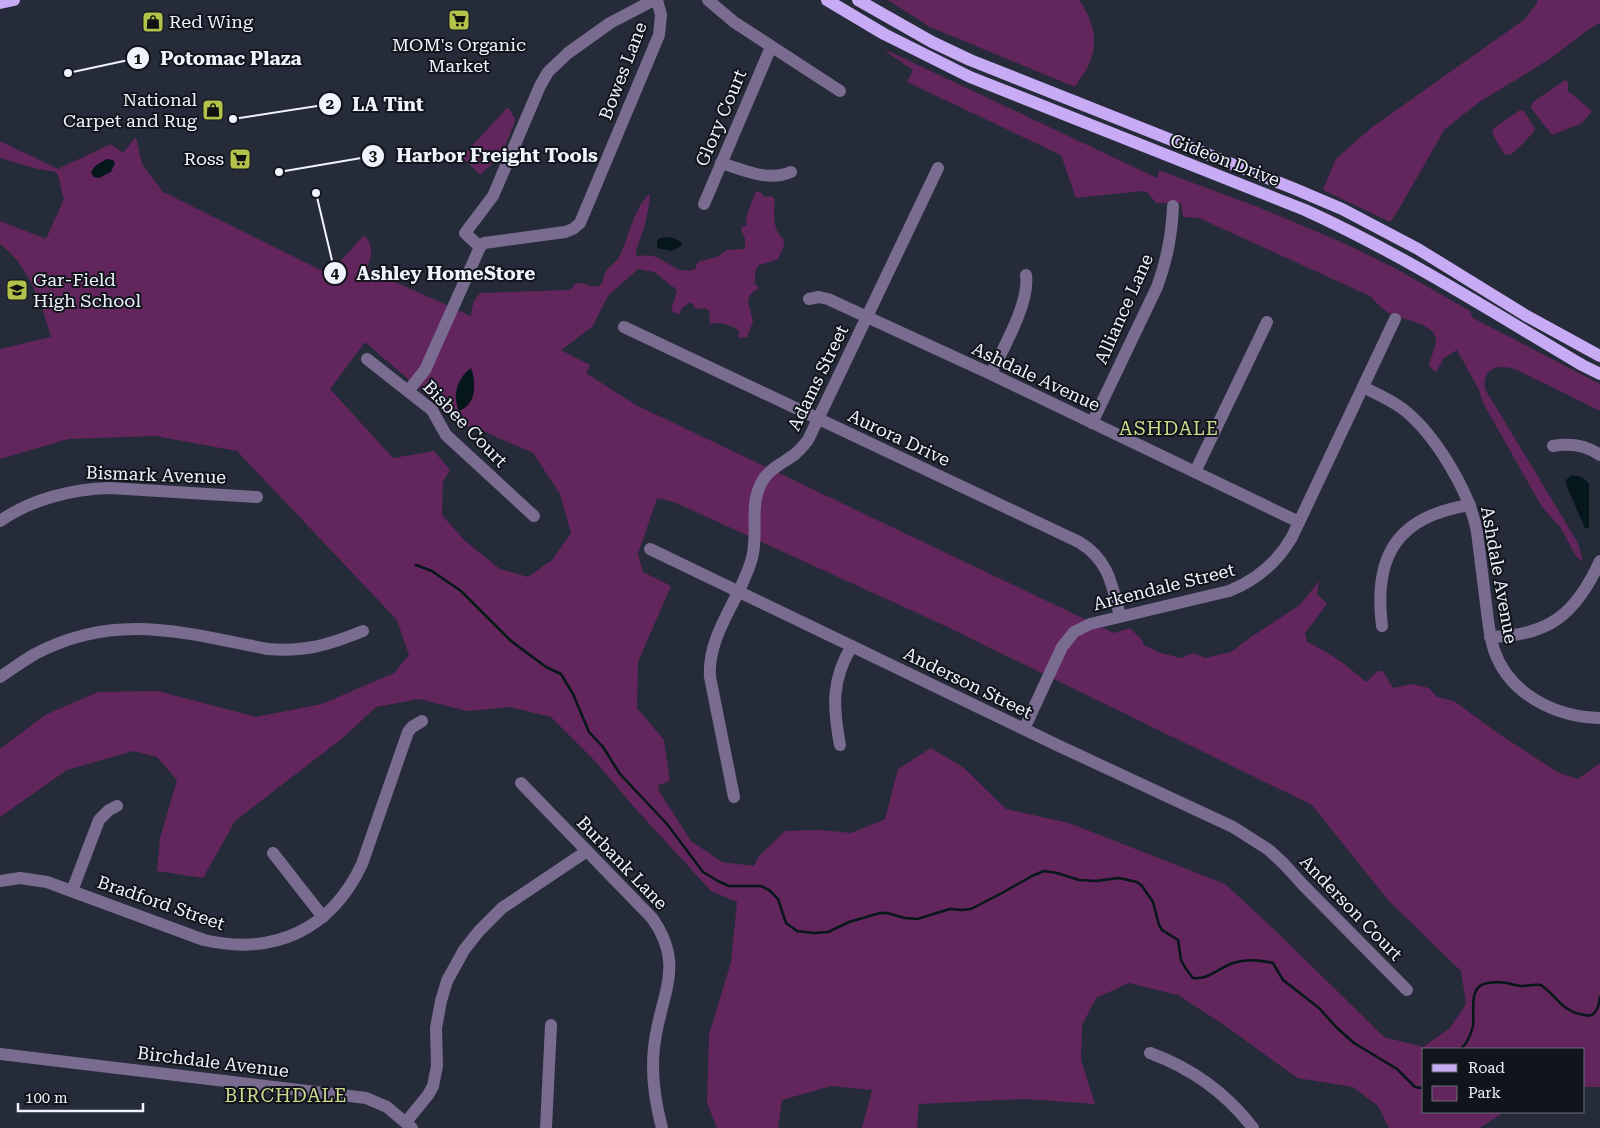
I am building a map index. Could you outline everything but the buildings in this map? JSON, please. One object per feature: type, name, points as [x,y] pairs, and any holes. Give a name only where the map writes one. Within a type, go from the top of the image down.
[{"type":"main road","points":[[0,3],[14,0]]},
{"type":"main road","name":"Gideon Drive","points":[[827,0],[921,54],[975,79],[1344,227],[1435,277],[1600,374]]},
{"type":"main road","name":"Gideon Drive","points":[[858,0],[932,42],[970,60],[1295,189],[1370,223],[1418,248],[1525,315],[1600,356]]},
{"type":"main road","points":[[1078,121],[1084,106]]},
{"type":"street","name":"Bowes Lane","points":[[480,247],[484,244],[566,232],[580,223],[660,35],[661,15],[656,0]]},
{"type":"street","points":[[408,391],[425,370],[480,247],[465,233],[493,196],[543,79],[558,62],[610,23],[656,0]]},
{"type":"street","points":[[708,0],[734,22],[840,91]]},
{"type":"street","name":"Glory Court","points":[[704,204],[771,47]]},
{"type":"street","points":[[721,163],[764,176],[773,177],[791,172]]},
{"type":"street","name":"Adams Street","points":[[734,797],[709,666],[713,646],[752,558],[755,536],[755,500],[758,488],[770,471],[802,448],[808,440],[938,168]]},
{"type":"street","name":"Alliance Lane","points":[[1092,423],[1157,287],[1164,268],[1172,230],[1174,206]]},
{"type":"street","points":[[991,374],[1024,303],[1028,284],[1026,275]]},
{"type":"street","name":"Ashdale Avenue","points":[[809,299],[819,297],[828,299],[991,374],[1299,522]]},
{"type":"street","name":"Arkendale Street","points":[[1024,728],[1062,647],[1067,639],[1083,627],[1120,616],[1229,591],[1250,582],[1268,569],[1278,558],[1299,522],[1395,318]]},
{"type":"street","points":[[1195,472],[1268,322]]},
{"type":"street","name":"Aurora Drive","points":[[624,327],[1085,546],[1094,553],[1107,570],[1120,616]]},
{"type":"street","name":"Bisbee Court","points":[[367,359],[434,412],[446,436],[534,516]]},
{"type":"street","name":"Ashdale Avenue","points":[[1363,387],[1402,409],[1427,431],[1470,505],[1477,532],[1490,637],[1496,656],[1507,674],[1529,696],[1553,709],[1583,717],[1600,718]]},
{"type":"street","points":[[1553,446],[1574,444],[1600,455]]},
{"type":"street","name":"Bismark Avenue","points":[[0,521],[44,499],[75,490],[92,488],[257,497]]},
{"type":"street","points":[[1382,626],[1381,583],[1385,564],[1400,537],[1416,523],[1448,510],[1470,505]]},
{"type":"street","name":"Anderson Street","points":[[650,549],[1233,827],[1252,837],[1270,851]]},
{"type":"street","points":[[1490,637],[1528,633],[1556,621],[1572,606],[1600,561]]},
{"type":"street","points":[[0,677],[36,654],[58,643],[112,630],[160,629],[268,649],[285,650],[322,646],[362,631]]},
{"type":"street","points":[[840,745],[836,722],[836,687],[842,664],[852,646]]},
{"type":"street","name":"Bradford Street","points":[[0,881],[20,878],[47,882],[204,940],[250,945],[267,943],[292,936],[307,929],[324,917],[341,899],[356,878],[408,732],[422,720]]},
{"type":"street","name":"Burbank Lane","points":[[521,783],[652,918],[666,941],[670,967],[669,982],[657,1025],[653,1073],[662,1128]]},
{"type":"street","points":[[72,891],[99,820],[109,810],[117,806]]},
{"type":"street","points":[[409,1125],[433,1086],[437,1066],[436,1028],[441,1000],[447,981],[464,950],[479,931],[502,908],[587,851]]},
{"type":"street","name":"Anderson Court","points":[[1270,851],[1407,990]]},
{"type":"street","points":[[273,853],[324,917]]},
{"type":"street","points":[[546,1128],[551,1025]]},
{"type":"street","points":[[1150,1053],[1180,1066],[1198,1077],[1232,1104],[1253,1128]]},
{"type":"street","name":"Birchdale Avenue","points":[[0,1054],[366,1098],[387,1107],[409,1125]]},
{"type":"green space","points":[[888,0],[1079,0],[1087,13],[1094,36],[1091,59],[1075,87],[930,27]]},
{"type":"green space","points":[[1537,0],[1600,0],[1600,23],[1589,29],[1551,58],[1478,103],[1445,129],[1390,222],[1323,190],[1336,159],[1371,128],[1525,19],[1537,3]]},
{"type":"green space","points":[[884,49],[1157,178],[1158,170],[1253,205],[1339,241],[1393,267],[1470,311],[1473,318],[1600,384],[1600,411],[1515,369],[1497,367],[1492,369],[1486,376],[1485,382],[1485,389],[1578,543],[1583,562],[1575,555],[1561,528],[1542,507],[1483,403],[1479,390],[1457,350],[1444,358],[1436,372],[1429,366],[1436,340],[1430,329],[1387,312],[1370,296],[1199,218],[1183,217],[1181,203],[1156,203],[1148,193],[1142,191],[1076,198],[1061,155],[907,82],[913,70]]},
{"type":"green space","points":[[1565,80],[1568,82],[1568,91],[1592,111],[1582,123],[1552,135],[1531,108],[1533,102]]},
{"type":"green space","points":[[509,108],[515,119],[514,124],[500,158],[480,174],[468,161],[461,162],[461,158]]},
{"type":"green space","points":[[1520,110],[1524,111],[1535,129],[1528,139],[1510,155],[1504,154],[1492,133],[1494,128]]},
{"type":"green space","points":[[136,137],[142,164],[163,192],[329,274],[364,235],[371,247],[367,268],[471,316],[472,306],[481,293],[570,290],[576,283],[599,286],[604,275],[620,255],[639,207],[649,194],[647,216],[636,256],[653,256],[678,269],[689,271],[695,269],[698,262],[719,256],[727,250],[745,249],[745,239],[741,229],[747,226],[747,214],[755,193],[759,191],[765,197],[772,196],[775,200],[774,216],[776,227],[784,240],[784,244],[778,259],[762,264],[757,268],[755,284],[759,288],[750,295],[748,301],[753,322],[747,337],[738,338],[739,331],[729,325],[721,323],[710,324],[709,311],[705,308],[696,309],[691,302],[682,308],[679,315],[671,311],[677,290],[654,272],[638,269],[608,296],[592,327],[561,350],[590,365],[586,373],[636,405],[1114,633],[1130,628],[1142,640],[1144,645],[1161,653],[1181,658],[1193,653],[1205,658],[1231,652],[1300,605],[1319,581],[1317,594],[1327,604],[1305,633],[1307,642],[1338,660],[1366,682],[1378,671],[1383,671],[1393,688],[1412,684],[1429,688],[1437,697],[1454,701],[1499,734],[1559,773],[1578,779],[1600,763],[1600,1087],[1585,1087],[1585,1048],[1422,1048],[1422,1113],[1502,1113],[1480,1128],[1389,1128],[1378,1106],[1353,1087],[1297,1078],[1227,1027],[1178,995],[1129,983],[1096,998],[1082,1025],[1081,1060],[1095,1104],[1025,1099],[919,1104],[917,1128],[862,1128],[872,1090],[831,1086],[782,1100],[778,1128],[717,1128],[707,1103],[709,1035],[731,962],[737,902],[711,891],[634,807],[596,762],[551,717],[510,707],[467,711],[419,699],[376,707],[344,737],[235,821],[203,878],[157,871],[160,838],[177,780],[157,757],[133,751],[67,770],[0,817],[0,749],[45,715],[98,692],[158,691],[256,717],[322,704],[394,673],[409,655],[397,620],[237,451],[155,436],[68,439],[0,459],[0,349],[51,337],[39,299],[27,274],[0,244],[0,221],[46,239],[64,199],[56,172],[0,158],[0,141],[58,169],[111,144],[123,153]],"holes":[[[365,342],[461,425],[485,432],[533,453],[560,494],[571,533],[552,560],[528,577],[500,569],[464,540],[442,515],[443,482],[450,470],[434,451],[393,458],[330,389]],[[657,498],[674,502],[939,623],[1312,805],[1388,900],[1461,971],[1466,1004],[1450,1028],[1423,1047],[1384,1037],[1225,884],[1069,823],[1006,809],[964,768],[931,748],[898,769],[885,819],[851,833],[821,830],[785,831],[758,857],[754,866],[722,862],[691,841],[659,791],[658,785],[670,781],[664,740],[637,708],[638,662],[671,586],[643,572],[638,554]]]},
{"type":"shaded area","points":[[107,159],[113,160],[115,163],[111,172],[99,178],[94,177],[91,173],[94,168]]},
{"type":"shaded area","points":[[666,237],[678,240],[682,243],[681,246],[671,251],[657,248],[657,240]]},
{"type":"shaded area","points":[[471,368],[474,392],[469,403],[459,411],[456,399],[457,387],[462,377]]},
{"type":"shaded area","points":[[1571,476],[1582,477],[1589,484],[1589,527],[1587,529],[1567,487],[1566,480]]},
{"type":"waterway","points":[[416,565],[432,571],[461,591],[511,641],[546,667],[561,674],[573,694],[589,732],[603,747],[620,774],[667,824],[703,872],[729,886],[761,886],[769,890],[778,899],[786,923],[797,931],[828,932],[849,922],[880,913],[917,919],[950,909],[971,909],[1044,871],[1079,880],[1096,881],[1119,878],[1137,882],[1153,902],[1162,930],[1178,940],[1181,960],[1193,978],[1204,977],[1228,965],[1242,961],[1253,960],[1273,963],[1283,980],[1319,1008],[1354,1043],[1397,1069],[1415,1087],[1422,1087]]},
{"type":"waterway","points":[[1462,1048],[1473,1026],[1473,1000],[1477,989],[1481,985],[1498,982],[1520,986],[1541,985],[1571,1011],[1588,1016],[1596,1010],[1600,997]]},
{"type":"place","name":"MOM's Organic Market","points":[[459,20]]},
{"type":"place","name":"Red Wing","points":[[153,22]]},
{"type":"place","name":"Potomac Plaza","points":[[68,73]]},
{"type":"place","name":"National Carpet and Rug","points":[[213,110]]},
{"type":"place","name":"LA Tint","points":[[233,119]]},
{"type":"place","name":"Ross","points":[[240,159]]},
{"type":"place","name":"Harbor Freight Tools","points":[[279,172]]},
{"type":"place","name":"Ashley HomeStore","points":[[316,193]]},
{"type":"place","name":"Gar-Field High School","points":[[17,290]]},
{"type":"district","name":"ASHDALE","points":[[1169,428]]},
{"type":"district","name":"BIRCHDALE","points":[[286,1095]]}]
